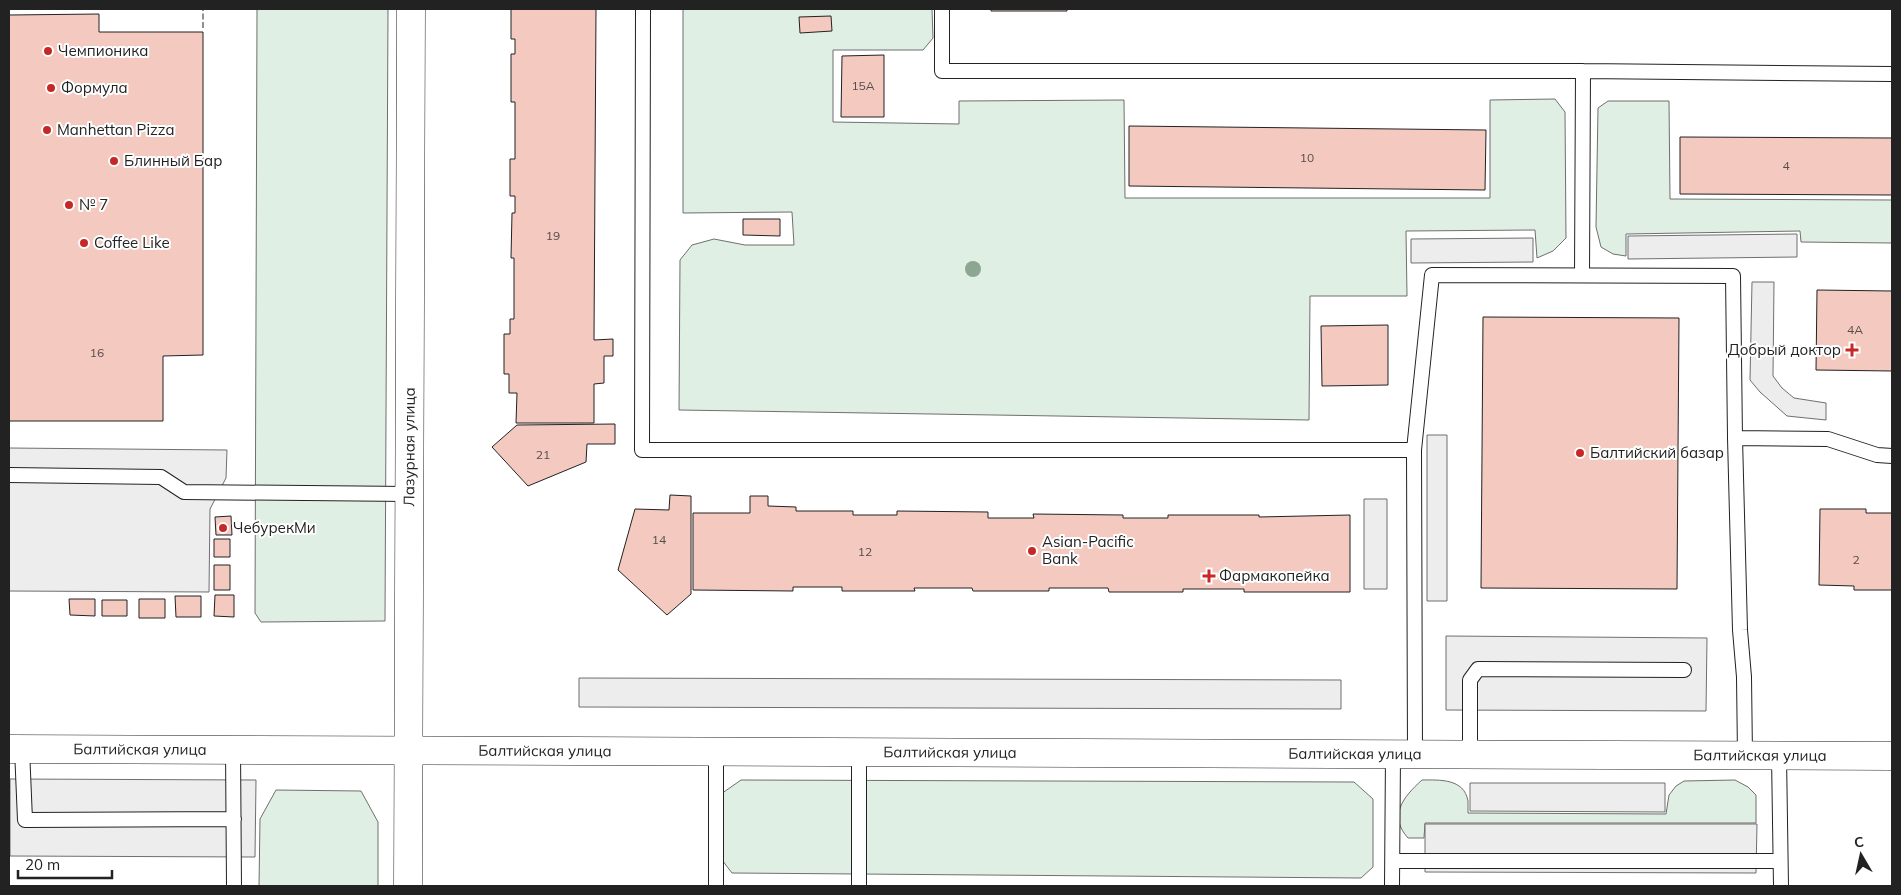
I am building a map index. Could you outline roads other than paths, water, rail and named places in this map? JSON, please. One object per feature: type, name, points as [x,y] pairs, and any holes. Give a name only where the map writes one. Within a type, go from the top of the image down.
[{"type":"main road","name":"Лазурная улица","points":[[408,886],[411,9]]},
{"type":"main road","name":"Балтийская улица","points":[[15,749],[1470,756],[1892,756]]},
{"type":"lane","points":[[643,9],[642,450],[1414,450]]},
{"type":"lane","points":[[942,9],[942,71],[1583,71],[1892,74]]},
{"type":"lane","points":[[1582,275],[1583,71]]},
{"type":"lane","points":[[1392,886],[1392,861],[1404,755],[1414,450],[1432,275],[1733,276],[1740,630],[1744,677],[1744,756]]},
{"type":"lane","points":[[1735,438],[1828,440],[1877,455],[1892,456]]},
{"type":"lane","points":[[9,475],[161,477],[184,492],[410,494]]},
{"type":"lane","points":[[1470,756],[1470,680],[1478,669],[1684,670]]},
{"type":"lane","points":[[15,749],[25,820],[234,819]]},
{"type":"lane","points":[[233,750],[234,886]]},
{"type":"lane","points":[[716,751],[716,886]]},
{"type":"lane","points":[[859,752],[859,886]]},
{"type":"lane","points":[[1780,756],[1781,886]]},
{"type":"lane","points":[[1392,861],[1780,861]]},
{"type":"place","name":"Чемпионика","points":[[48,51]]},
{"type":"place","name":"Формула","points":[[51,88]]},
{"type":"place","name":"Manhettan Pizza","points":[[47,130]]},
{"type":"place","name":"Блинный Бар","points":[[114,161]]},
{"type":"place","name":"№ 7","points":[[69,205]]},
{"type":"place","name":"Coffee Like","points":[[84,243]]},
{"type":"place","name":"Добрый доктор","points":[[1852,350]]},
{"type":"place","name":"Балтийский базар","points":[[1580,453]]},
{"type":"place","name":"ЧебурекМи","points":[[223,528]]},
{"type":"place","name":"Asian-Pacific Bank","points":[[1032,551]]},
{"type":"place","name":"Фармакопейка","points":[[1209,576]]}]
